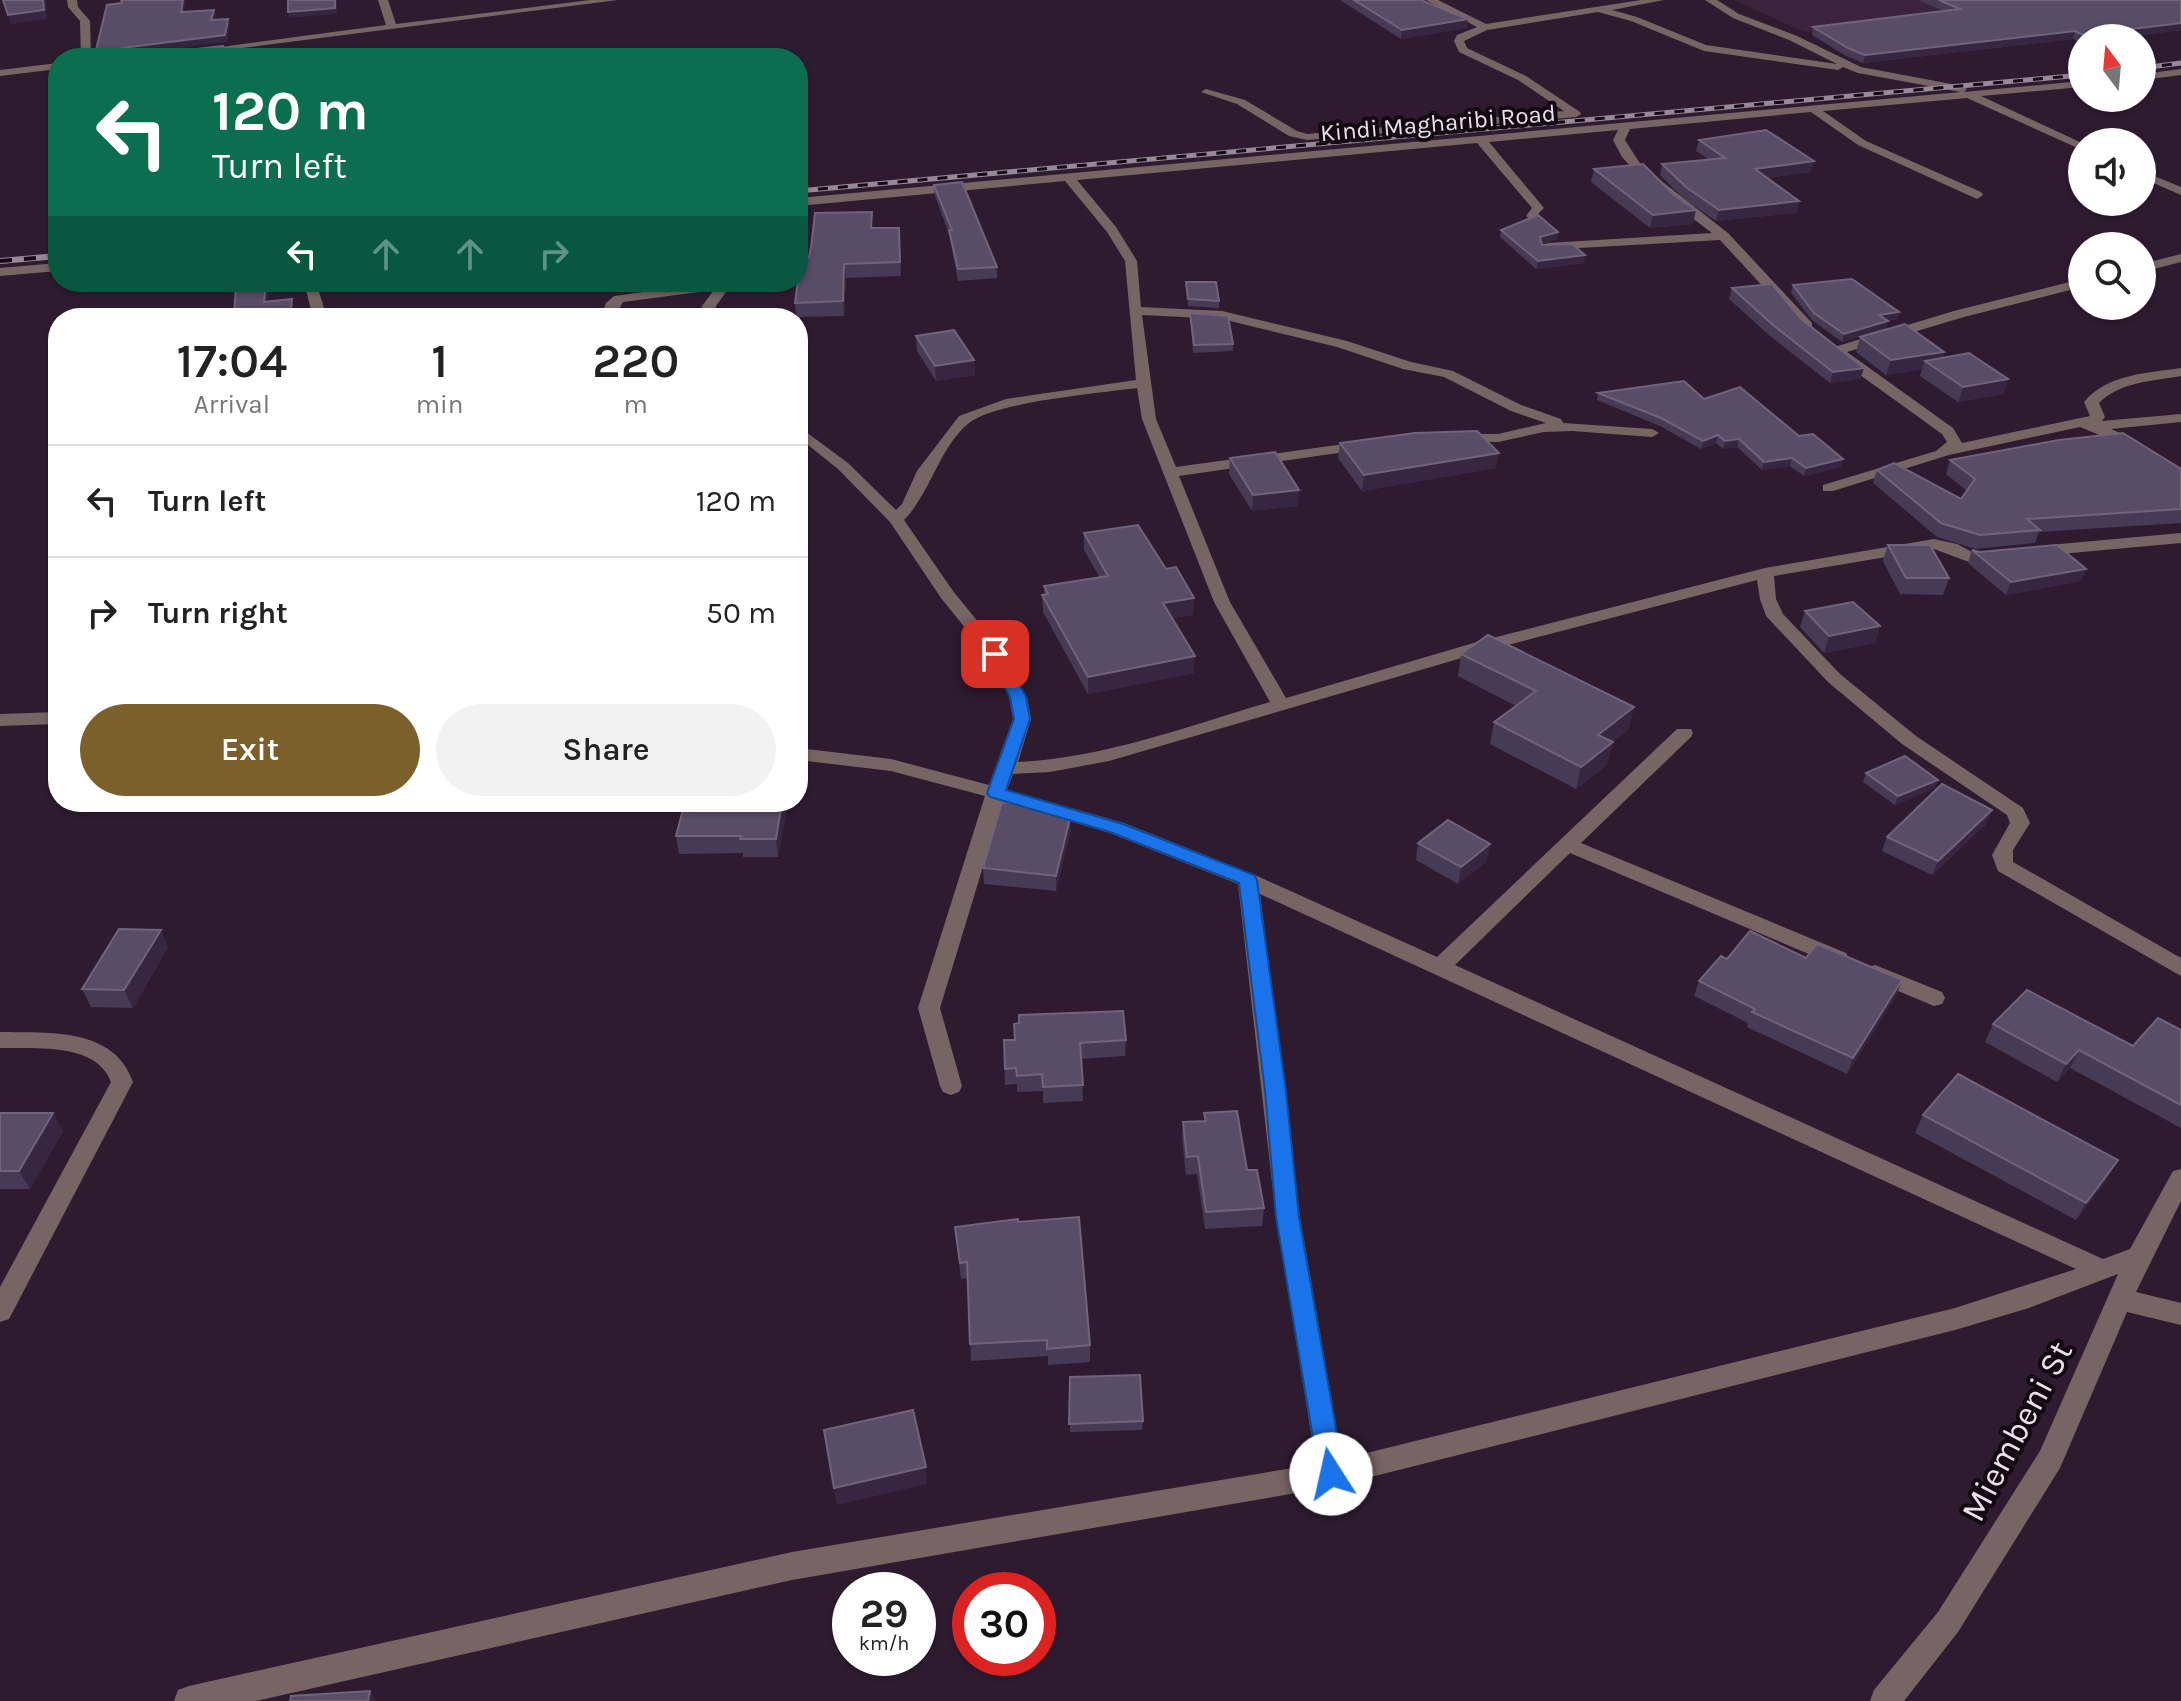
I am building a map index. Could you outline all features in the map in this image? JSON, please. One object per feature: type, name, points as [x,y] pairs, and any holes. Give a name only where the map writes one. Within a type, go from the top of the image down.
[{"type":"street","points":[[72,0],[73,7],[85,21],[86,48]]},
{"type":"street","points":[[383,0],[392,27]]},
{"type":"street","points":[[221,48],[613,0]]},
{"type":"street","points":[[1431,0],[1485,27]]},
{"type":"street","points":[[1597,131],[1522,78],[1463,50],[1459,41],[1461,37],[1485,27],[1659,0]]},
{"type":"street","points":[[1710,0],[1736,16],[1793,38],[1858,70]]},
{"type":"street","points":[[1597,9],[1634,19],[1704,48],[1994,94]]},
{"type":"street","points":[[0,73],[48,67]]},
{"type":"street","points":[[2156,75],[2181,72]]},
{"type":"street","name":"Kindi Magharibi Road","points":[[808,201],[2068,86]]},
{"type":"street","points":[[1206,92],[1241,102],[1293,134],[1307,137],[1574,113]]},
{"type":"street","points":[[1971,96],[2068,141]]},
{"type":"street","points":[[1816,111],[1862,143],[1977,195]]},
{"type":"street","points":[[1625,128],[1619,140],[1629,157],[1678,204],[1724,236],[1826,342],[1948,431],[1955,443],[1943,452]]},
{"type":"street","points":[[1481,140],[1538,208],[1532,216]]},
{"type":"street","points":[[1069,178],[1112,230],[1131,261],[1149,419],[1222,602],[1280,703]]},
{"type":"street","points":[[2156,180],[2181,191]]},
{"type":"street","points":[[1547,247],[1724,236]]},
{"type":"street","points":[[2156,264],[2181,258]]},
{"type":"street","points":[[0,272],[48,268]]},
{"type":"street","points":[[1826,342],[1959,314],[2068,287]]},
{"type":"street","points":[[611,308],[619,299],[666,292]]},
{"type":"street","points":[[1135,311],[1222,315],[1342,344],[1408,366],[1448,374],[1526,413],[1572,427]]},
{"type":"street","points":[[2089,424],[2098,417],[2091,408],[2091,402],[2112,386],[2181,372]]},
{"type":"street","points":[[896,519],[909,506],[925,471],[964,419],[1006,403],[1143,383]]},
{"type":"street","points":[[1828,488],[1943,452],[2089,424],[2181,418]]},
{"type":"street","points":[[2089,424],[2131,443],[2181,480]]},
{"type":"street","points":[[1440,438],[1498,438],[1544,428],[1572,427],[1652,433]]},
{"type":"street","points":[[808,438],[843,466],[896,519],[947,594],[995,654],[1018,697],[1022,719],[929,1008],[951,1086]]},
{"type":"street","points":[[1172,472],[1388,442]]},
{"type":"street","points":[[1005,768],[1050,766],[1102,757],[1483,646],[1765,573],[1934,544],[1975,557],[2181,538]]},
{"type":"street","points":[[1765,573],[1768,599],[1775,616],[1834,678],[1909,740],[2016,812],[2020,823],[2001,852],[2000,860],[2005,866],[2181,968]]},
{"type":"street","points":[[0,720],[48,718]]},
{"type":"street","points":[[1439,967],[1684,733]]},
{"type":"street","points":[[808,755],[891,765],[996,793],[1117,828],[1248,880],[1924,1186],[2100,1269]]},
{"type":"street","points":[[1569,845],[1934,998]]},
{"type":"street","points":[[1248,880],[1288,1217],[1331,1474]]},
{"type":"street","points":[[0,1040],[59,1043],[96,1051],[115,1064],[122,1082],[0,1311]]},
{"type":"street","name":"Miembeni St","points":[[1885,1701],[1948,1622],[2050,1459],[2123,1300],[2139,1256],[2181,1178]]},
{"type":"street","points":[[189,1701],[792,1566],[1331,1474],[1955,1319],[2029,1297],[2139,1256]]},
{"type":"street","points":[[2123,1300],[2181,1314]]},
{"type":"shaded area","points":[[1734,0],[1984,0],[1998,8],[1804,32]]},
{"type":"building","points":[[3,0],[43,0],[44,10],[8,15]]},
{"type":"building","points":[[121,0],[183,0],[181,12],[214,10],[211,20],[228,19],[225,35],[122,48],[96,48],[107,5],[122,3]]},
{"type":"building","points":[[288,0],[335,0],[335,8],[288,12]]},
{"type":"building","points":[[1354,0],[1421,0],[1468,19],[1402,30]]},
{"type":"building","points":[[1939,0],[2181,0],[2181,23],[2156,26],[2068,24],[2068,32],[1865,55],[1813,27],[1960,9]]},
{"type":"building","points":[[1766,130],[1814,161],[1755,169],[1799,201],[1719,210],[1686,187],[1662,164],[1725,158],[1699,140]]},
{"type":"building","points":[[1643,164],[1675,196],[1696,210],[1653,215],[1594,169]]},
{"type":"building","points":[[962,182],[997,267],[958,269],[949,230],[952,230],[934,185]]},
{"type":"building","points":[[872,212],[871,228],[899,228],[900,262],[844,264],[843,301],[795,303],[796,292],[808,292],[808,257],[815,213]]},
{"type":"building","points":[[1538,215],[1558,232],[1540,237],[1542,245],[1572,244],[1585,255],[1538,261],[1501,230]]},
{"type":"building","points":[[1852,279],[1899,312],[1879,315],[1888,321],[1844,334],[1814,313],[1793,285]]},
{"type":"building","points":[[1186,282],[1216,282],[1219,301],[1188,299]]},
{"type":"building","points":[[1772,284],[1801,319],[1864,368],[1833,372],[1732,288]]},
{"type":"building","points":[[235,292],[265,292],[264,302],[292,299],[291,308],[235,308]]},
{"type":"building","points":[[1190,313],[1228,316],[1233,344],[1194,345]]},
{"type":"building","points":[[1905,324],[1944,352],[1891,360],[1860,337]]},
{"type":"building","points":[[954,330],[974,360],[935,366],[916,336]]},
{"type":"building","points":[[1969,353],[2008,379],[1963,387],[1925,361]]},
{"type":"building","points":[[1684,381],[1704,399],[1740,387],[1799,436],[1813,434],[1843,459],[1806,468],[1792,458],[1764,462],[1739,439],[1725,441],[1718,435],[1703,441],[1661,418],[1598,393]]},
{"type":"building","points":[[1477,431],[1499,453],[1364,475],[1340,443],[1415,433]]},
{"type":"building","points":[[2123,433],[2181,469],[2181,509],[2027,519],[2040,530],[1980,535],[1941,523],[1877,470],[1894,463],[1961,499],[1975,479],[1950,460],[2059,440]]},
{"type":"building","points":[[1275,452],[1299,490],[1253,495],[1230,458]]},
{"type":"building","points":[[1138,525],[1166,569],[1176,567],[1194,598],[1163,603],[1195,656],[1088,677],[1042,595],[1048,594],[1044,586],[1108,576],[1084,533]]},
{"type":"building","points":[[1888,545],[1930,545],[1949,578],[1906,578]]},
{"type":"building","points":[[2057,545],[2086,569],[2011,582],[1972,550],[1980,552]]},
{"type":"building","points":[[1853,602],[1880,626],[1829,636],[1805,611]]},
{"type":"building","points":[[1488,635],[1634,707],[1598,735],[1613,742],[1581,767],[1494,722],[1536,691],[1461,654]]},
{"type":"building","points":[[1905,756],[1938,780],[1898,796],[1866,773]]},
{"type":"building","points":[[1942,784],[1992,810],[1938,861],[1887,837]]},
{"type":"building","points":[[1002,802],[1071,814],[1056,876],[983,868]]},
{"type":"building","points":[[682,812],[780,812],[776,839],[676,836]]},
{"type":"building","points":[[1448,820],[1490,844],[1461,867],[1418,843]]},
{"type":"building","points":[[119,929],[161,930],[124,990],[82,989]]},
{"type":"building","points":[[1750,931],[1806,958],[1817,944],[1902,980],[1853,1058],[1752,1012],[1755,1009],[1699,981],[1721,956],[1727,959]]},
{"type":"building","points":[[2027,990],[2133,1046],[2158,1018],[2181,1030],[2181,1105],[2079,1050],[2066,1064],[1993,1024]]},
{"type":"building","points":[[1123,1011],[1126,1040],[1080,1043],[1083,1085],[1043,1087],[1042,1074],[1017,1076],[1016,1068],[1005,1069],[1004,1040],[1015,1040],[1014,1024],[1019,1023],[1019,1015]]},
{"type":"building","points":[[1958,1074],[2118,1160],[2086,1203],[1923,1115]]},
{"type":"building","points":[[1237,1111],[1247,1170],[1257,1170],[1264,1208],[1206,1212],[1198,1156],[1187,1157],[1183,1122],[1206,1121],[1204,1113]]},
{"type":"building","points":[[0,1113],[53,1113],[19,1171],[0,1171]]},
{"type":"building","points":[[1079,1217],[1090,1345],[1047,1349],[1047,1340],[970,1344],[967,1262],[960,1263],[955,1227],[1018,1219],[1018,1222]]},
{"type":"building","points":[[1140,1375],[1143,1421],[1069,1424],[1070,1377]]},
{"type":"building","points":[[913,1410],[926,1467],[834,1488],[824,1430]]},
{"type":"building","points":[[370,1691],[368,1701],[290,1701],[291,1696]]},
{"type":"railway","points":[[2156,66],[2181,63]]},
{"type":"railway","points":[[808,190],[2068,76]]},
{"type":"railway","points":[[0,261],[48,257]]},
{"type":"route","points":[[995,654],[1018,697],[1022,719],[996,793],[1117,828],[1248,880],[1288,1217],[1331,1474]]}]
